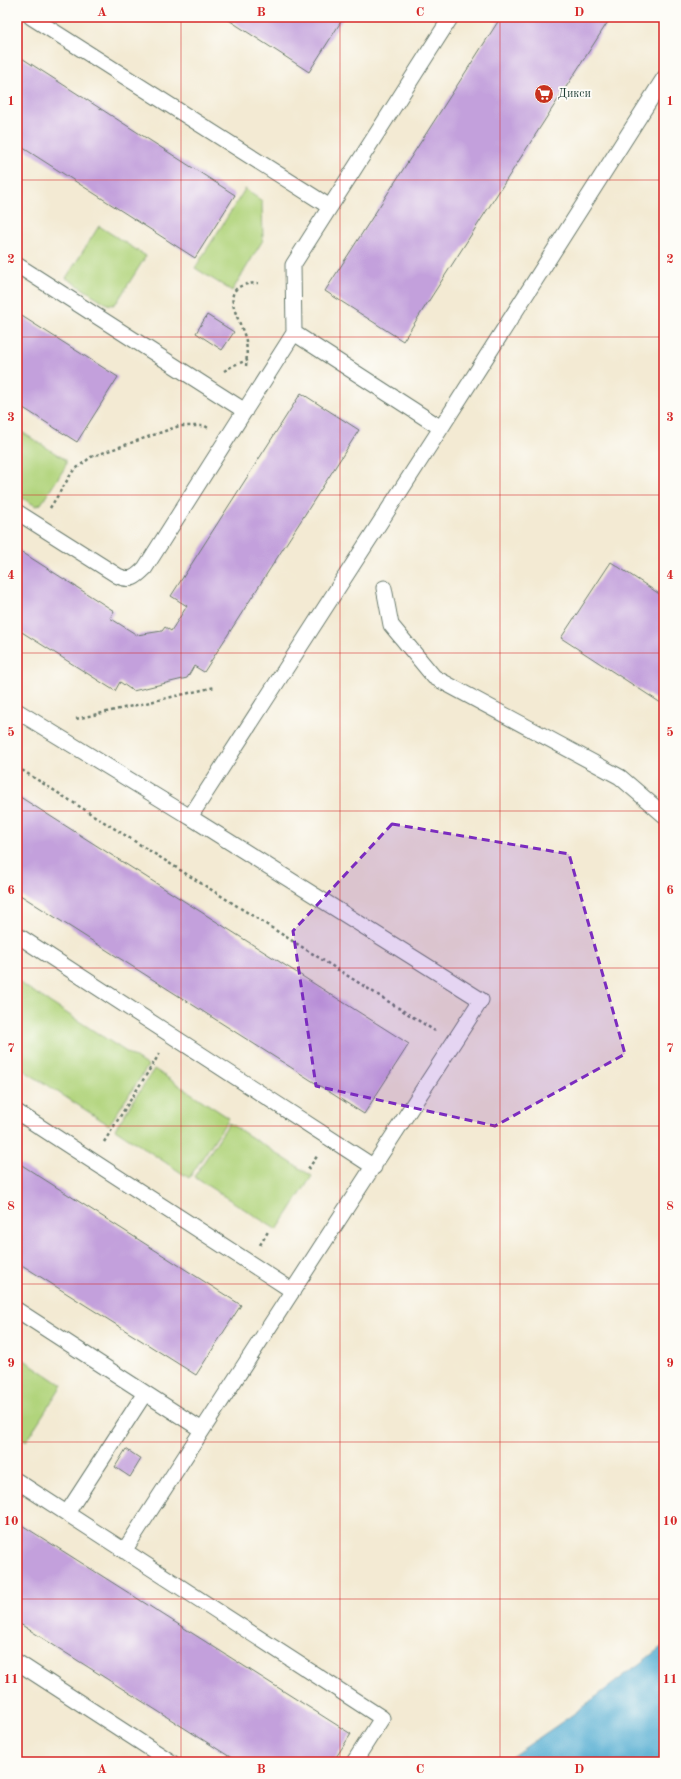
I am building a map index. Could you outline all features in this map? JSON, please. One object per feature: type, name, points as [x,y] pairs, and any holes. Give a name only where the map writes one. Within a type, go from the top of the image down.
[{"type":"lane","points":[[31,17],[330,207]]},
{"type":"lane","points":[[17,512],[126,580],[136,578],[145,568],[294,334],[293,265],[444,19]]},
{"type":"lane","points":[[190,818],[664,78]]},
{"type":"lane","points":[[17,265],[245,411]]},
{"type":"lane","points":[[294,334],[441,428]]},
{"type":"lane","points":[[384,588],[391,624],[434,677],[620,776],[664,815]]},
{"type":"lane","points":[[17,711],[481,1000],[124,1550]]},
{"type":"lane","points":[[17,935],[374,1167]]},
{"type":"lane","points":[[17,1112],[293,1291]]},
{"type":"lane","points":[[17,1310],[202,1430]]},
{"type":"lane","points":[[67,1513],[145,1393]]},
{"type":"lane","points":[[17,1481],[382,1718],[354,1762]]},
{"type":"lane","points":[[17,1662],[171,1762]]},
{"type":"path","points":[[246,372],[246,341],[232,304],[232,296],[237,288],[245,284],[258,283]]},
{"type":"path","points":[[203,384],[234,365],[247,360],[258,356],[280,355]]},
{"type":"path","points":[[39,526],[73,471],[91,457],[179,426],[205,426],[227,440]]},
{"type":"path","points":[[76,719],[215,687]]},
{"type":"path","points":[[17,766],[440,1034]]},
{"type":"path","points":[[92,1160],[172,1035]]},
{"type":"highlighted area","points":[[392,824],[569,854],[625,1054],[495,1126],[316,1086],[293,931]]},
{"type":"green space","points":[[245,189],[262,201],[263,240],[232,291],[195,268]]},
{"type":"green space","points":[[99,226],[146,256],[117,302],[113,305],[107,304],[66,278]]},
{"type":"green space","points":[[17,429],[66,460],[64,469],[41,504],[36,506],[17,495]]},
{"type":"green space","points":[[17,981],[148,1066],[109,1125],[17,1066]]},
{"type":"green space","points":[[154,1069],[229,1118],[189,1178],[115,1129]]},
{"type":"green space","points":[[229,1123],[312,1176],[277,1230],[194,1177]]},
{"type":"green space","points":[[17,1355],[62,1385],[26,1441],[17,1435]]},
{"type":"water","points":[[664,1645],[664,1762],[504,1762],[572,1715]]},
{"type":"building","points":[[224,17],[344,17],[309,72]]},
{"type":"building","points":[[501,17],[611,17],[403,341],[325,291]]},
{"type":"building","points":[[17,55],[235,195],[195,258],[17,144]]},
{"type":"building","points":[[17,313],[118,377],[77,442],[17,404]]},
{"type":"building","points":[[207,315],[234,332],[222,350],[196,333]]},
{"type":"building","points":[[301,393],[359,430],[204,672],[194,666],[187,678],[133,691],[120,682],[115,691],[17,629],[17,549],[114,611],[110,618],[137,635],[162,631],[165,627],[171,631],[187,606],[171,596]]},
{"type":"building","points":[[611,562],[664,597],[664,705],[561,638]]},
{"type":"building","points":[[17,795],[409,1044],[364,1114],[17,893]]},
{"type":"building","points":[[17,1162],[241,1305],[196,1375],[17,1262]]},
{"type":"building","points":[[126,1449],[141,1459],[130,1477],[115,1467]]},
{"type":"building","points":[[17,1522],[351,1734],[333,1762],[238,1762],[17,1622]]},
{"type":"place","name":"Дикси","points":[[544,94]]}]
